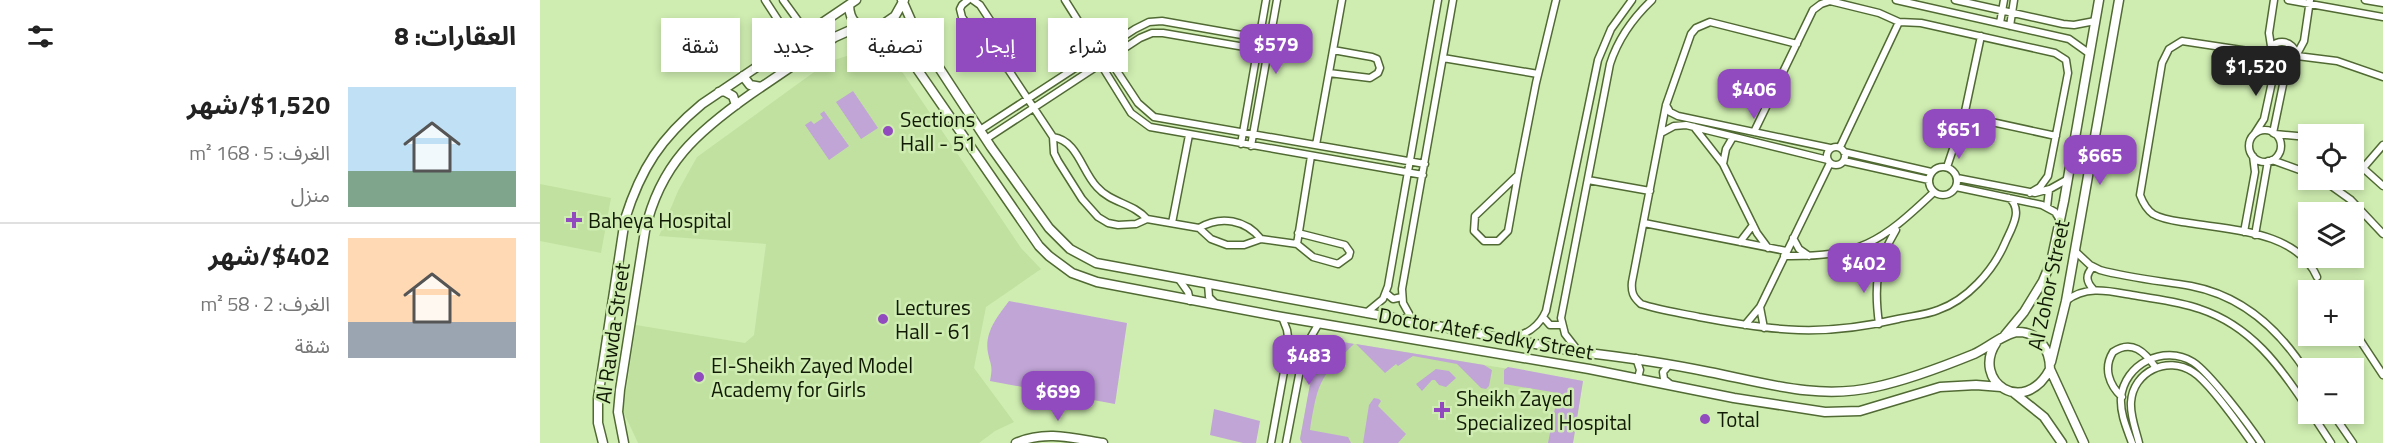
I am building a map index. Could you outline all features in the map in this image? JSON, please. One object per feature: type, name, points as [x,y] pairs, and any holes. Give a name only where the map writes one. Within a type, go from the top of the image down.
[{"type":"street","points":[[765,0],[777,18]]},
{"type":"street","points":[[783,0],[796,18]]},
{"type":"street","points":[[963,18],[962,5],[968,0]]},
{"type":"street","points":[[974,0],[989,18]]},
{"type":"street","points":[[1065,0],[1076,18]]},
{"type":"street","points":[[1241,144],[1266,0]]},
{"type":"street","points":[[1251,146],[1277,0]]},
{"type":"street","points":[[1316,145],[1342,0]]},
{"type":"street","points":[[1365,313],[1378,305],[1386,293],[1438,0]]},
{"type":"street","points":[[1413,321],[1405,309],[1402,297],[1453,0]]},
{"type":"street","points":[[1518,175],[1475,216],[1474,231],[1484,241],[1498,242],[1508,231],[1538,74],[1556,0]]},
{"type":"street","points":[[1510,339],[1530,331],[1544,317],[1598,60],[1611,29],[1632,0]]},
{"type":"street","points":[[1579,352],[1565,334],[1561,318],[1614,51],[1630,24],[1652,0]]},
{"type":"street","points":[[1896,0],[2069,39],[2090,54]]},
{"type":"street","points":[[1955,0],[2063,24],[2074,25],[2096,21]]},
{"type":"street","points":[[2000,23],[2004,0]]},
{"type":"street","points":[[2010,26],[2014,0]]},
{"type":"street","name":"Al Zohor Street","points":[[2003,336],[2022,315],[2043,281],[2051,262],[2099,0]]},
{"type":"street","name":"Al Zohor Street","points":[[2050,367],[2066,301],[2119,0]]},
{"type":"street","points":[[2274,0],[2268,60],[2275,68],[2286,70],[2292,67],[2304,41],[2310,2]]},
{"type":"street","points":[[2288,0],[2310,2],[2383,17]]},
{"type":"street","points":[[2366,0],[2383,3]]},
{"type":"street","name":"Al Rawda Street","points":[[891,18],[903,1]]},
{"type":"street","name":"Doctor Atef Sedky Street","points":[[903,1],[910,18]]},
{"type":"street","points":[[1754,132],[1813,10],[1830,1],[1879,13],[1899,22],[1921,23],[2055,52],[2066,60],[2068,73],[2048,176],[2040,187],[2030,193]]},
{"type":"street","points":[[851,18],[853,2]]},
{"type":"street","name":"Al Rawda Street","points":[[829,18],[853,2]]},
{"type":"street","points":[[1128,34],[1143,25],[1156,21],[1270,40]]},
{"type":"street","points":[[1844,161],[1842,149],[1899,22]]},
{"type":"street","points":[[1797,44],[1717,24],[1702,24],[1691,34],[1666,105],[1632,282],[1635,298],[1641,304],[1745,325],[1814,332],[1860,328],[1940,310],[1959,299],[1976,285],[2002,250],[2015,218],[2016,209],[2011,198]]},
{"type":"street","name":"Al Rawda Street","points":[[624,443],[618,412],[620,390],[650,211],[658,190],[682,151],[706,127],[762,87],[847,32]]},
{"type":"street","points":[[1128,47],[1146,35],[1157,32],[1268,51]]},
{"type":"street","points":[[1947,167],[1964,116],[1981,36]]},
{"type":"street","points":[[2268,54],[2190,41],[2182,41],[2169,49],[2162,63],[2140,186],[2143,203],[2155,215],[2278,241],[2298,253],[2317,277]]},
{"type":"street","points":[[2271,46],[2281,41],[2286,42],[2295,48],[2297,55]]},
{"type":"street","points":[[1329,73],[1370,78],[1378,73],[1380,68],[1379,63],[1372,57],[1333,50]]},
{"type":"street","points":[[2297,55],[2337,61],[2383,77]]},
{"type":"street","points":[[1443,58],[1538,74]]},
{"type":"street","points":[[2244,232],[2255,172],[2255,162],[2249,143],[2264,119],[2275,68]]},
{"type":"street","name":"Al Rawda Street","points":[[603,443],[598,423],[598,398],[625,219],[633,192],[644,168],[661,143],[680,122],[752,70]]},
{"type":"street","points":[[2274,133],[2286,70]]},
{"type":"street","name":"Doctor Atef Sedky Street","points":[[919,72],[1024,226],[1049,256],[1072,273],[1085,279],[1190,301],[1669,383],[1734,398],[1825,412],[1860,411],[1940,387],[1976,385],[2001,387]]},
{"type":"street","name":"Doctor Atef Sedky Street","points":[[942,72],[1048,228],[1070,249],[1089,260],[1111,267],[1579,352],[1636,358],[1816,393],[1855,392],[1893,383],[1996,343]]},
{"type":"street","points":[[1010,72],[1053,136],[1067,142],[1091,180],[1111,199],[1135,208],[1147,219],[1199,228],[1211,239],[1227,245],[1244,245],[1261,239],[1297,244],[1318,259],[1338,264],[1349,256],[1350,252],[1345,245],[1298,233]]},
{"type":"street","points":[[980,130],[1069,72]]},
{"type":"street","points":[[987,139],[1089,72]]},
{"type":"street","points":[[1106,72],[1137,119],[1157,130],[1423,175]]},
{"type":"street","points":[[1118,72],[1138,103],[1148,113],[1169,121],[1425,164]]},
{"type":"street","points":[[743,76],[750,85],[762,87]]},
{"type":"street","points":[[719,92],[724,91],[733,96],[736,105]]},
{"type":"street","points":[[1666,105],[1674,115],[1694,127],[1723,164],[1753,225],[1768,248]]},
{"type":"street","points":[[1964,116],[2056,136]]},
{"type":"street","points":[[1662,134],[1674,126],[1687,122],[1842,149],[1931,172]]},
{"type":"street","points":[[1694,127],[1829,161],[1836,165],[1844,161],[1929,180]]},
{"type":"street","points":[[2254,134],[2267,130],[2298,136]]},
{"type":"street","points":[[2254,235],[2270,160],[2279,152],[2280,147],[2278,137],[2274,133]]},
{"type":"street","points":[[1172,223],[1189,135]]},
{"type":"street","points":[[1053,136],[1052,145],[1058,161],[1089,209],[1108,223],[1118,225],[1136,224],[1147,219]]},
{"type":"street","points":[[1723,164],[1726,149],[1733,137]]},
{"type":"street","points":[[2074,142],[2084,147],[2094,144]]},
{"type":"street","points":[[2383,145],[2364,167],[2383,186]]},
{"type":"street","points":[[1745,325],[1760,307],[1829,161],[1827,154],[1830,148]]},
{"type":"street","points":[[2251,153],[2258,160],[2270,160],[2298,170]]},
{"type":"street","points":[[1297,244],[1311,156]]},
{"type":"street","points":[[1938,167],[1947,167],[1952,169],[1957,178],[1956,187],[1949,194],[1934,192],[1929,180],[1931,172],[1938,167]]},
{"type":"street","points":[[1957,178],[2030,193],[2049,190],[2068,178]]},
{"type":"street","points":[[1588,180],[1650,191]]},
{"type":"street","points":[[1956,187],[2047,207],[2060,220]]},
{"type":"street","points":[[2011,198],[2015,190]]},
{"type":"street","points":[[2047,207],[2049,190]]},
{"type":"street","points":[[2337,190],[2351,200],[2383,234]]},
{"type":"street","points":[[1644,223],[1768,248],[1785,254],[1810,257],[1830,255],[1861,247],[1898,226],[1934,192]]},
{"type":"street","points":[[1199,228],[1214,221],[1232,221],[1249,227],[1261,239]]},
{"type":"street","points":[[1740,242],[1753,225]]},
{"type":"street","points":[[1879,324],[1875,289],[1887,245],[1898,226]]},
{"type":"street","points":[[1793,238],[1799,249],[1810,257]]},
{"type":"street","points":[[1861,247],[1871,252],[1880,267]]},
{"type":"street","points":[[2075,250],[2093,267],[2111,273],[2194,287],[2231,300],[2273,328],[2288,344],[2298,360]]},
{"type":"street","points":[[2093,267],[2087,278],[2094,290]]},
{"type":"street","points":[[1178,278],[1188,292],[1190,301]]},
{"type":"street","points":[[1208,284],[1209,297],[1218,306]]},
{"type":"street","points":[[2066,301],[2073,296],[2094,290],[2179,303],[2222,318],[2239,328],[2264,349],[2298,393]]},
{"type":"street","points":[[1386,293],[1393,299],[1402,297]]},
{"type":"street","points":[[1760,307],[1764,328]]},
{"type":"street","points":[[1271,443],[1289,344],[1282,317]]},
{"type":"street","points":[[1544,317],[1551,325],[1562,325]]},
{"type":"street","points":[[1286,443],[1304,349],[1319,323]]},
{"type":"street","points":[[2062,443],[2044,417],[2013,393],[2001,387],[1993,378],[1989,366],[1990,354],[2003,336],[2020,332],[2033,336],[2047,350],[2050,367],[2084,443]]},
{"type":"street","points":[[2364,346],[2383,375]]},
{"type":"street","points":[[2131,404],[2114,390],[2109,377],[2108,364],[2113,352],[2119,348],[2133,347],[2145,353],[2156,368]]},
{"type":"street","points":[[2132,443],[2122,414],[2121,397],[2131,374],[2150,359],[2169,355],[2188,359],[2204,371],[2252,443]]},
{"type":"street","points":[[1636,358],[1640,370],[1638,378]]},
{"type":"street","points":[[1669,365],[1663,372],[1664,379],[1669,383]]},
{"type":"street","points":[[2139,443],[2131,404],[2135,386],[2141,378],[2156,368],[2174,365],[2191,371],[2202,380],[2261,443]]},
{"type":"street","points":[[2013,393],[2026,392],[2038,386],[2050,367]]},
{"type":"street","points":[[2319,424],[2331,443]]},
{"type":"street","points":[[2340,424],[2353,443]]},
{"type":"street","points":[[1016,443],[1033,437],[1055,435],[1103,443]]},
{"type":"shaded area","points":[[847,56],[847,72],[903,73],[1021,248],[1041,269],[986,307],[974,368],[1014,422],[995,431],[979,443],[638,443],[623,411],[636,325],[745,343],[754,335],[766,244],[659,236],[678,191],[697,157],[814,72],[835,72],[835,60]]},
{"type":"shaded area","points":[[853,91],[878,128],[861,139],[836,102]]},
{"type":"shaded area","points":[[824,111],[849,146],[829,160],[805,125],[811,121],[814,124],[823,118],[820,114]]},
{"type":"shaded area","name":"Baheya Hospital","points":[[540,184],[611,198],[601,253],[540,241]]},
{"type":"shaded area","points":[[1009,301],[1127,323],[1115,404],[990,381],[988,338],[993,325]]},
{"type":"shaded area","name":"Sheikh Zayed Specialized Hospital","points":[[1337,341],[1583,381],[1573,443],[1302,443],[1300,439],[1315,357]]},
{"type":"shaded area","points":[[1337,341],[1354,344],[1333,365],[1322,382],[1315,401],[1310,430],[1348,437],[1351,443],[1302,443],[1300,439],[1315,357]]},
{"type":"shaded area","points":[[1356,344],[1484,365],[1492,370],[1489,386],[1486,389],[1481,388],[1457,364],[1413,356],[1398,366],[1396,364],[1385,373]]},
{"type":"shaded area","points":[[1508,367],[1583,381],[1573,443],[1548,443],[1558,393],[1504,384],[1504,370]]},
{"type":"shaded area","points":[[1436,369],[1449,371],[1456,378],[1446,387],[1432,380],[1422,391],[1416,384]]},
{"type":"shaded area","points":[[1374,398],[1381,401],[1378,406],[1406,434],[1398,443],[1363,443],[1369,405]]},
{"type":"shaded area","points":[[1214,409],[1260,421],[1256,443],[1243,443],[1210,435]]},
{"type":"place","name":"Sections Hall - 51","points":[[888,131]]},
{"type":"place","name":"Baheya Hospital","points":[[574,220]]},
{"type":"place","name":"Lectures Hall - 61","points":[[883,319]]},
{"type":"place","name":"El-Sheikh Zayed Model Academy for Girls","points":[[699,377]]},
{"type":"place","name":"Sheikh Zayed Specialized Hospital","points":[[1442,410]]},
{"type":"place","name":"Total","points":[[1705,419]]}]
